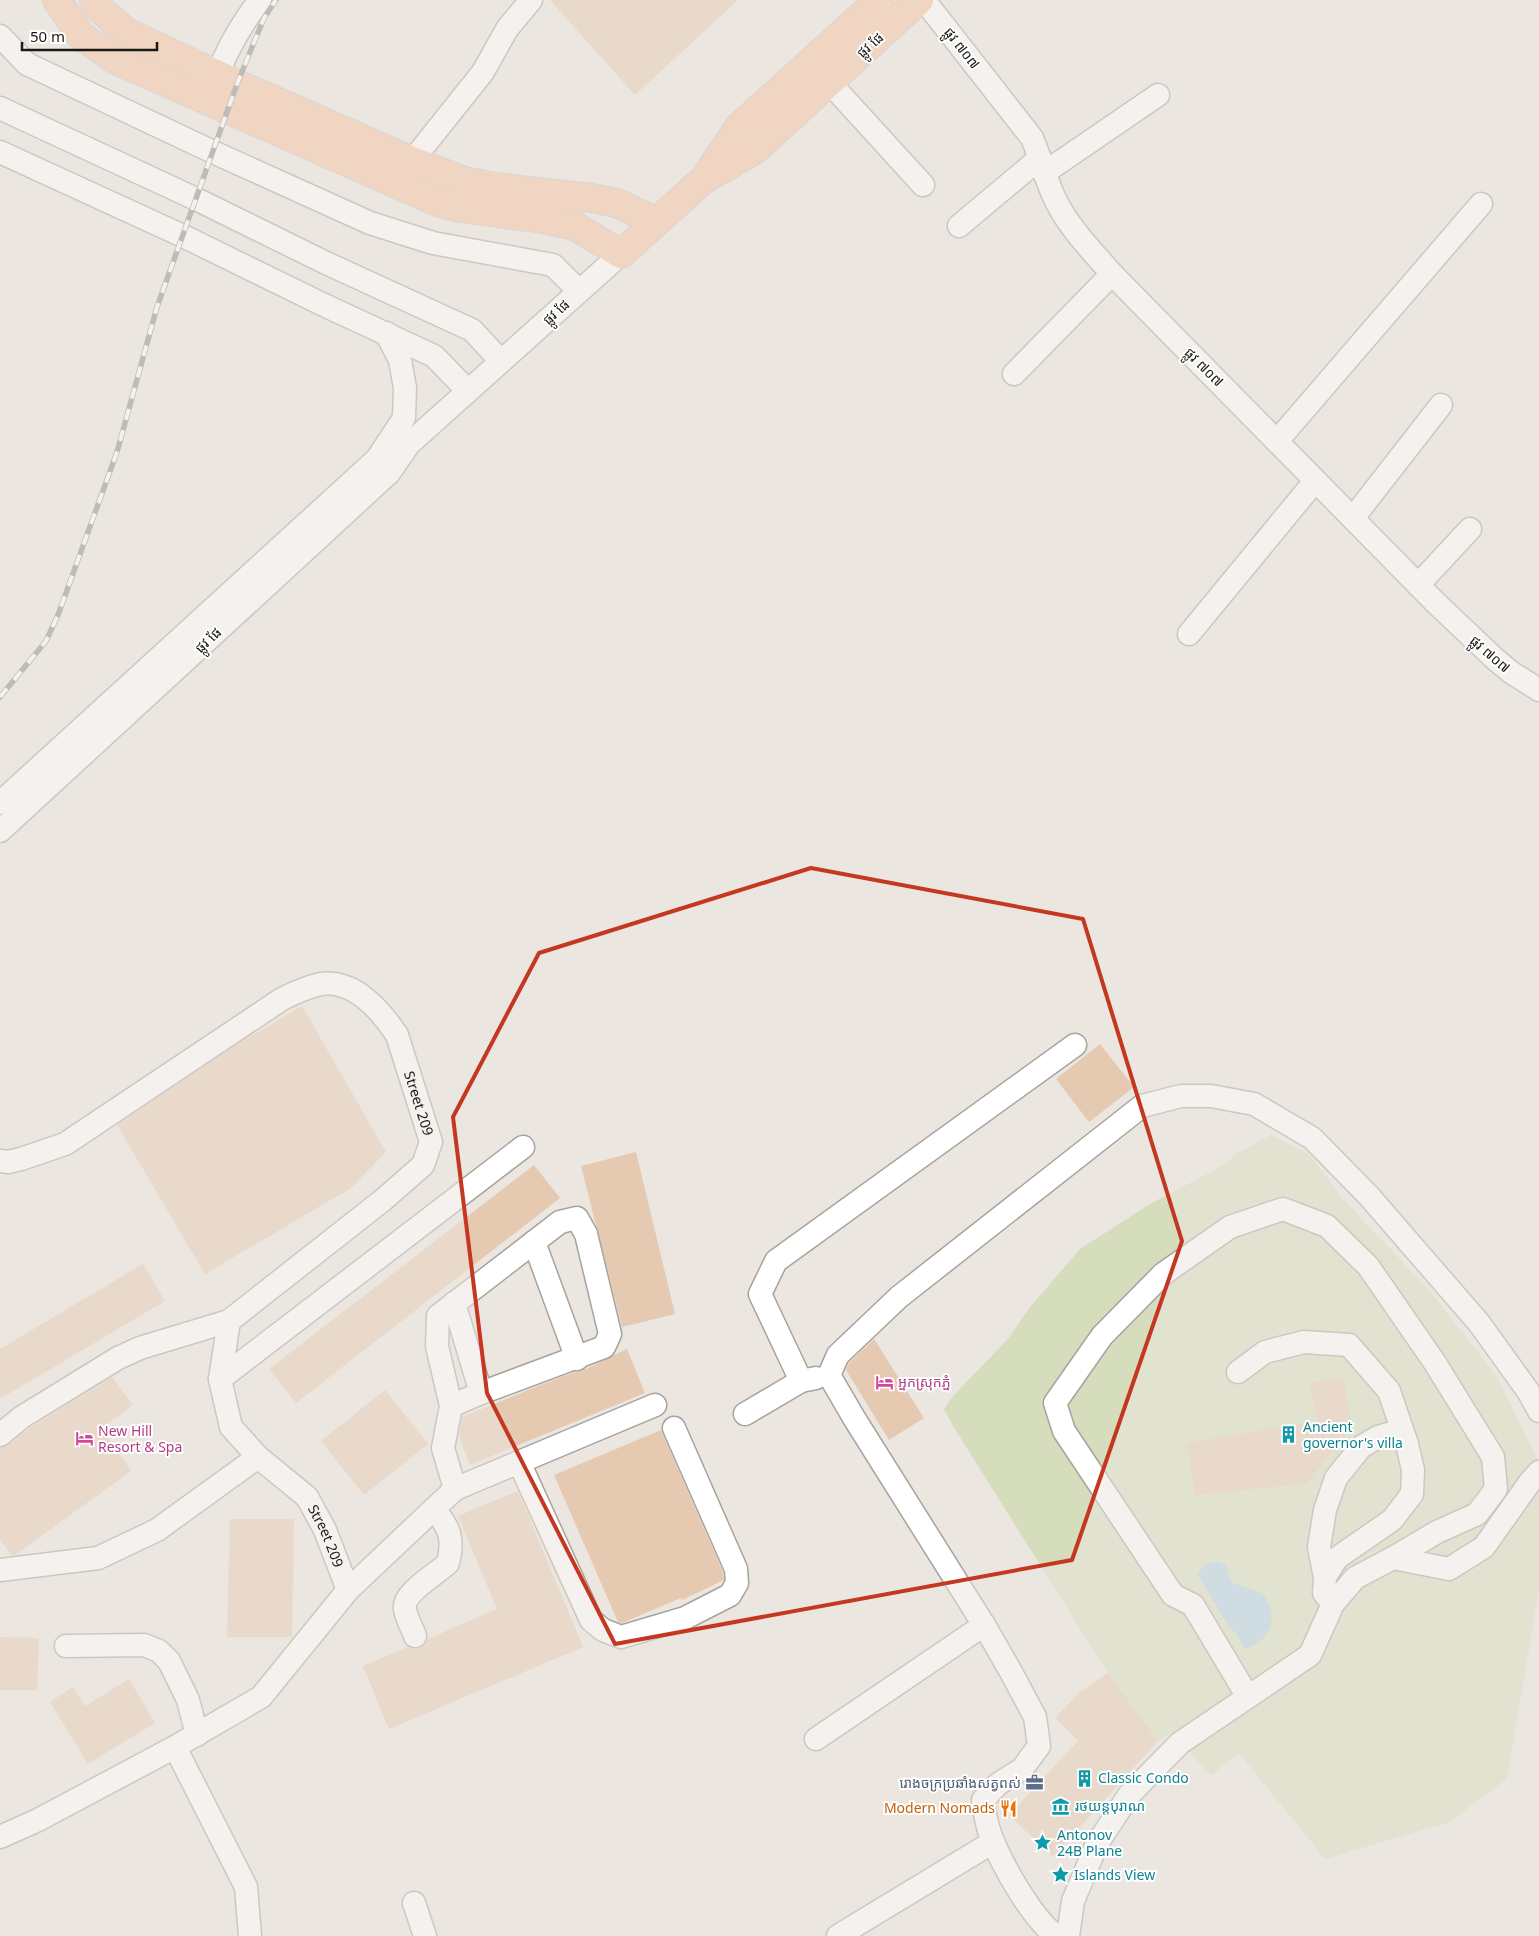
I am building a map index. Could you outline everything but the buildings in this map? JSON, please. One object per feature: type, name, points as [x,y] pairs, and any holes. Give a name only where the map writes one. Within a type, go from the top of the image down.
[{"type":"main road","points":[[57,0],[81,36],[116,60],[440,203],[460,208],[544,218],[575,226],[621,254]]},
{"type":"main road","points":[[94,0],[99,8],[126,32],[412,161],[464,181],[616,203],[656,222]]},
{"type":"main road","name":"ផ្លូវ ផែ","points":[[703,180],[739,127],[879,0]]},
{"type":"main road","name":"ផ្លូវ ផែ","points":[[621,254],[703,180],[756,149],[919,0]]},
{"type":"street","points":[[208,101],[217,74],[235,36],[260,0]]},
{"type":"street","points":[[412,161],[483,72],[499,47],[507,28],[531,0]]},
{"type":"street","name":"ផ្លូវ ៧០៧","points":[[924,0],[1032,138],[1057,202],[1069,222],[1112,274],[1418,585],[1495,659],[1512,673],[1539,690]]},
{"type":"street","points":[[0,36],[27,64],[213,152],[370,223],[433,243],[553,265],[579,291]]},
{"type":"street","points":[[829,82],[924,185]]},
{"type":"street","points":[[959,226],[1042,165],[1158,95]]},
{"type":"street","points":[[0,108],[196,199],[326,263],[472,330],[501,361]]},
{"type":"street","points":[[0,152],[434,356],[468,391]]},
{"type":"street","points":[[1277,441],[1481,204]]},
{"type":"street","name":"ផ្លូវ ផែ","points":[[0,831],[389,473],[409,444],[621,254]]},
{"type":"street","points":[[1014,374],[1112,274]]},
{"type":"street","points":[[377,459],[404,418],[405,388],[400,360],[386,333]]},
{"type":"street","points":[[1353,518],[1441,405]]},
{"type":"street","name":"ផ្លូវ ផែ","points":[[0,803],[377,459],[409,444]]},
{"type":"street","points":[[1189,634],[1315,481]]},
{"type":"street","points":[[1418,585],[1470,529]]},
{"type":"street","name":"Street 209","points":[[0,1161],[8,1162],[21,1159],[65,1144],[282,999],[301,990],[322,984],[334,984],[349,988],[362,996],[387,1020],[397,1035],[431,1142],[428,1155],[423,1165],[384,1200],[229,1321],[220,1379],[232,1427],[258,1457],[307,1497],[325,1530],[348,1590]]},
{"type":"street","points":[[801,1382],[760,1294],[776,1261],[1074,1045]]},
{"type":"street","points":[[829,1375],[838,1355],[899,1297],[1142,1106],[1181,1096],[1211,1096],[1254,1104],[1312,1138],[1368,1196],[1479,1323],[1528,1391],[1539,1411]]},
{"type":"street","points":[[220,1379],[523,1147]]},
{"type":"street","points":[[1068,1936],[1073,1901],[1097,1844],[1129,1795],[1180,1743],[1248,1697],[1310,1655],[1333,1604],[1355,1578],[1437,1532],[1477,1514],[1496,1489],[1493,1458],[1435,1363],[1368,1266],[1327,1226],[1283,1209],[1230,1227],[1163,1274],[1102,1336],[1055,1403],[1064,1431],[1173,1595],[1193,1605],[1248,1697]]},
{"type":"street","points":[[451,1406],[604,1347],[610,1334],[586,1234],[577,1218],[560,1222],[438,1316],[437,1346],[451,1406],[443,1448],[455,1489]]},
{"type":"street","points":[[534,1242],[577,1359]]},
{"type":"street","points":[[454,1303],[481,1393]]},
{"type":"street","points":[[0,1435],[22,1418],[118,1358],[140,1348],[229,1321]]},
{"type":"street","points":[[1238,1372],[1265,1352],[1304,1342],[1349,1345],[1389,1390],[1407,1444],[1412,1470],[1412,1494],[1392,1520],[1337,1558],[1325,1578]]},
{"type":"street","points":[[745,1414],[801,1382],[829,1375]]},
{"type":"street","points":[[829,1375],[984,1625],[1035,1716],[1040,1746],[1022,1769],[998,1784],[983,1800],[987,1824],[993,1842],[1030,1908],[1048,1931],[1056,1936]]},
{"type":"street","points":[[0,1837],[38,1820],[175,1747],[260,1697],[348,1590],[455,1489],[655,1405]]},
{"type":"street","points":[[519,1462],[591,1620],[604,1630],[621,1637],[685,1618],[730,1595],[737,1584],[736,1569],[674,1428]]},
{"type":"street","points":[[1333,1604],[1324,1593],[1325,1578],[1319,1547],[1325,1510],[1336,1478],[1361,1447],[1378,1437],[1395,1432],[1407,1444]]},
{"type":"street","points":[[0,1570],[98,1558],[157,1530],[258,1457]]},
{"type":"street","points":[[1393,1558],[1449,1568],[1484,1547],[1539,1472]]},
{"type":"street","points":[[415,1636],[404,1608],[406,1600],[412,1592],[448,1563],[451,1536],[447,1526],[434,1509]]},
{"type":"street","points":[[816,1739],[984,1625]]},
{"type":"street","points":[[66,1646],[144,1645],[159,1651],[168,1661],[188,1700],[197,1735]]},
{"type":"street","points":[[175,1747],[246,1887],[250,1936]]},
{"type":"street","points":[[838,1936],[993,1842]]},
{"type":"street","points":[[414,1903],[425,1936]]},
{"type":"highlighted area","points":[[811,868],[1083,919],[1182,1241],[1072,1560],[615,1644],[487,1393],[453,1117],[539,953]]},
{"type":"green space","points":[[1271,1135],[1309,1154],[1342,1198],[1429,1290],[1497,1377],[1539,1463],[1539,1590],[1507,1779],[1449,1822],[1325,1859],[1239,1753],[1211,1775],[1171,1733],[1158,1741],[1108,1673],[944,1409],[953,1396],[1007,1340],[1031,1306],[1080,1249],[1150,1204],[1226,1164],[1234,1155]]},
{"type":"water","points":[[1217,1561],[1226,1565],[1231,1582],[1264,1594],[1271,1612],[1272,1620],[1267,1634],[1254,1645],[1245,1649],[1236,1633],[1227,1624],[1197,1573],[1206,1564]]},
{"type":"railway","points":[[0,697],[46,641],[58,615],[117,452],[157,307],[237,84],[264,18],[276,0]]},
{"type":"place","name":"អ្នកស្រុកភ្នំ","points":[[884,1382]]},
{"type":"place","name":"Ancient governor's villa","points":[[1289,1435]]},
{"type":"place","name":"New Hill Resort & Spa","points":[[84,1439]]},
{"type":"place","name":"Classic Condo","points":[[1084,1778]]},
{"type":"place","name":"រោងចក្រប្រឆាំងសត្វពស់","points":[[1035,1783]]},
{"type":"place","name":"រថយន្តបុរាណ","points":[[1061,1806]]},
{"type":"place","name":"Modern Nomads","points":[[1009,1808]]},
{"type":"place","name":"Antonov 24B Plane","points":[[1043,1843]]},
{"type":"place","name":"Islands View","points":[[1060,1875]]}]
